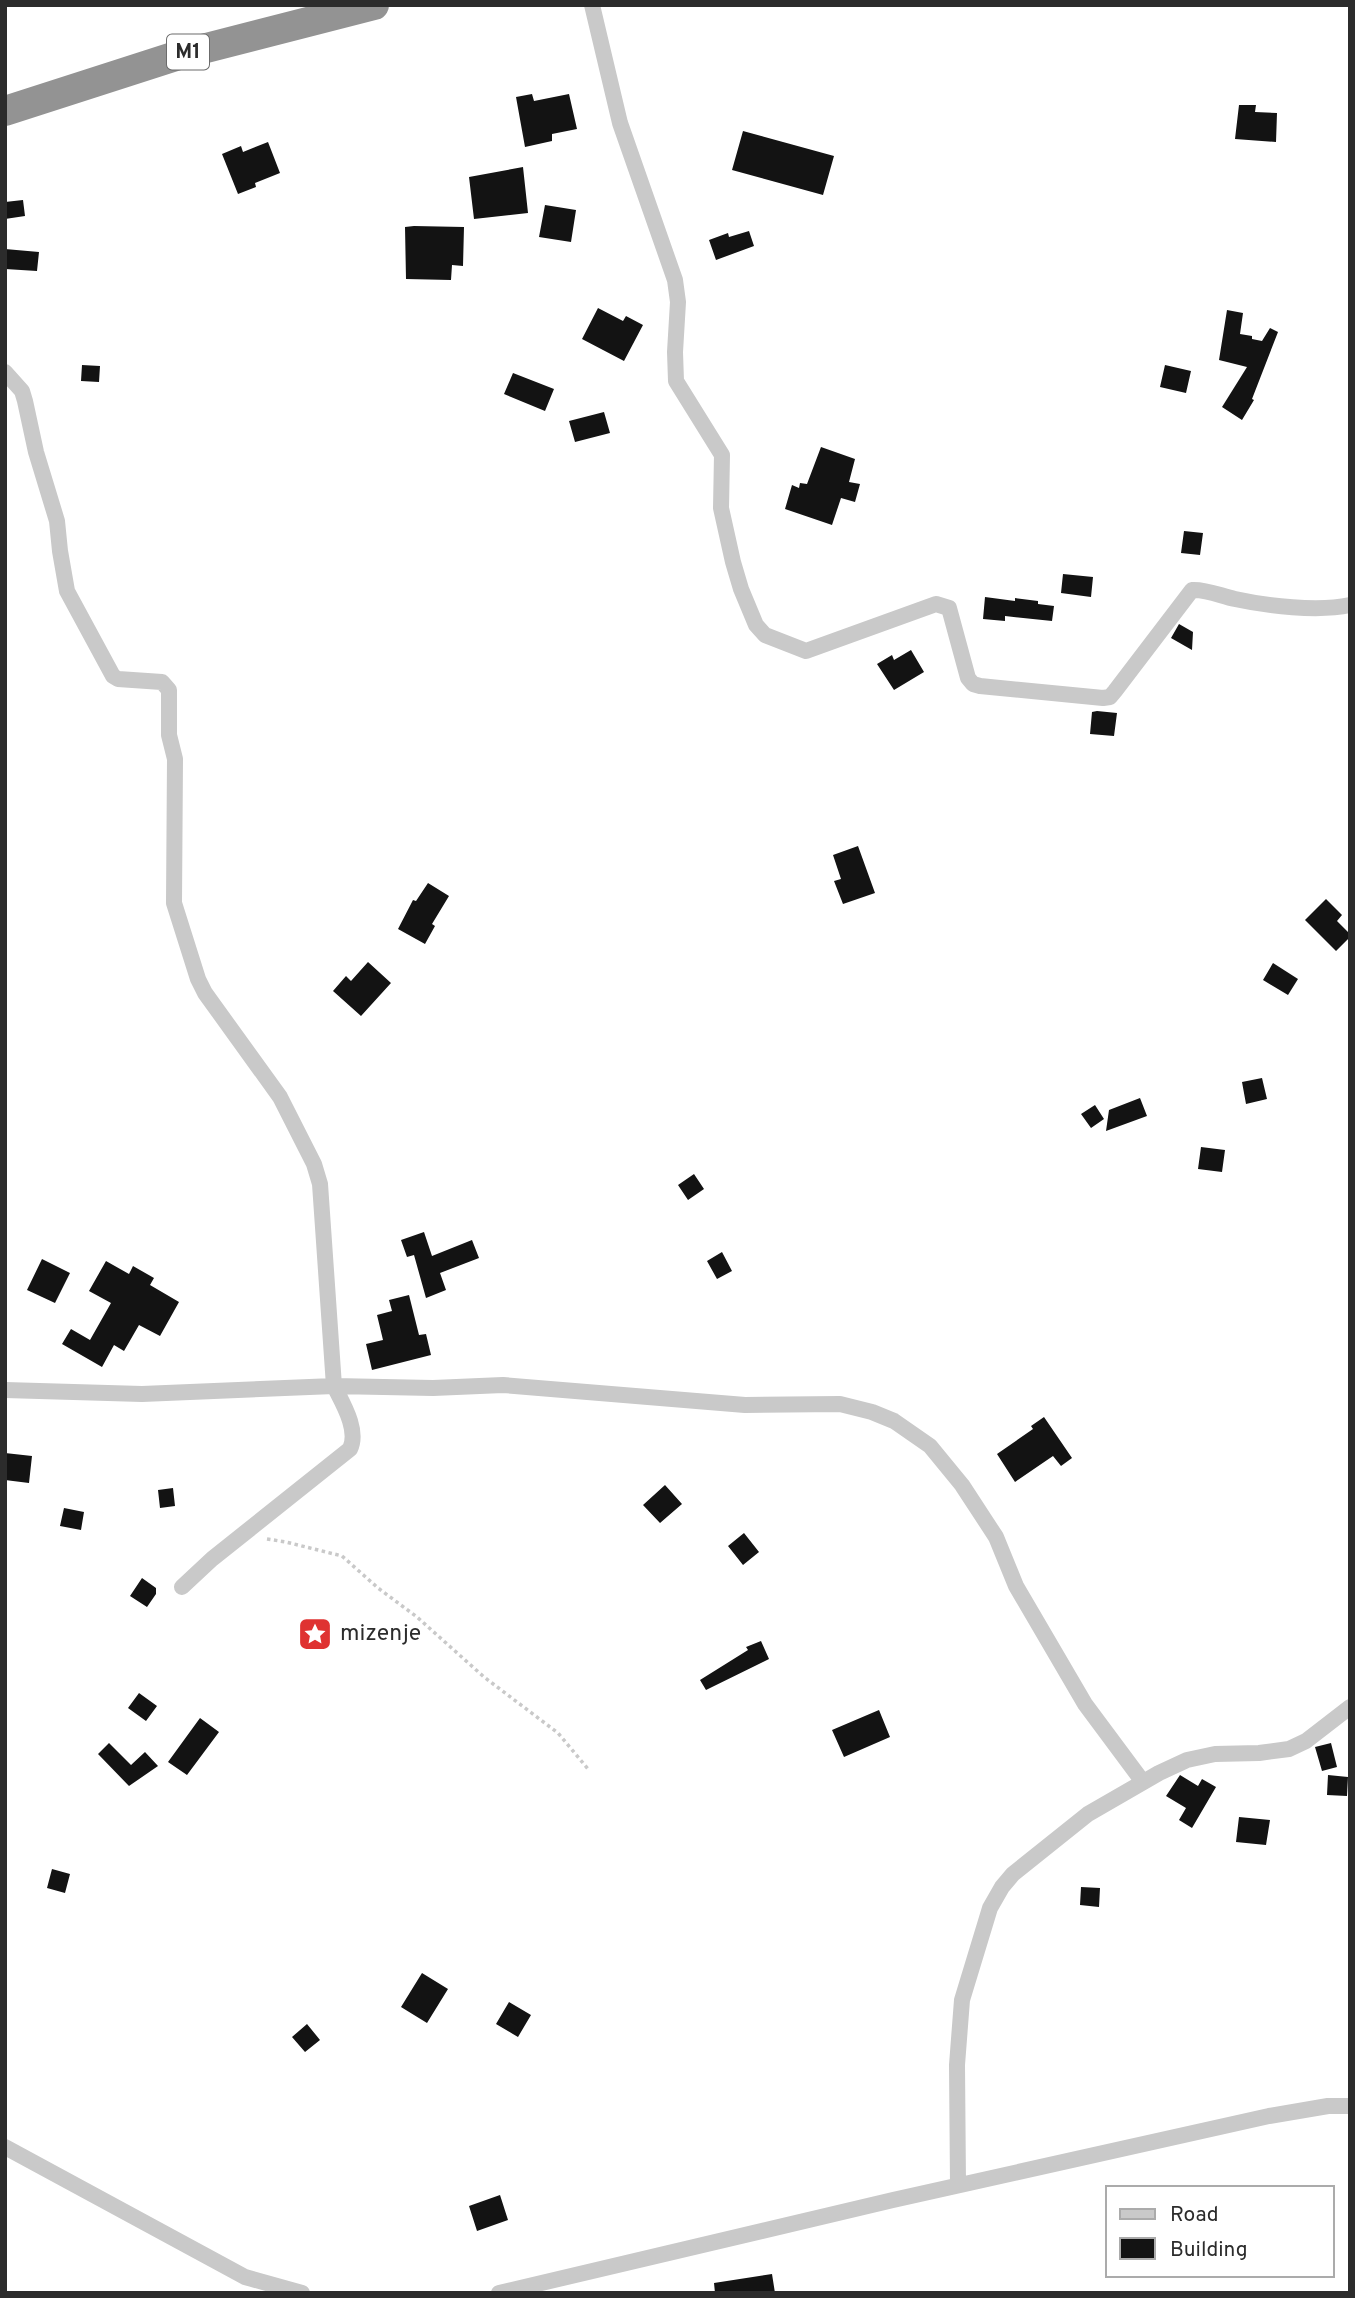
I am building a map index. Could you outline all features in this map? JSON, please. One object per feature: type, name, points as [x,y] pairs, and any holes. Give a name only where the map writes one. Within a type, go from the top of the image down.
[{"type":"highway","name":"M1","points":[[5,111],[179,55],[374,5]]},
{"type":"street","points":[[592,5],[620,122],[675,280],[678,302],[674,365],[676,382],[722,455],[721,508],[733,562],[756,625],[765,635],[806,651],[936,604],[942,605],[949,608],[968,678],[973,684],[1103,698],[1110,697],[1115,691],[1192,590],[1237,600],[1312,608],[1334,609],[1350,605]]},
{"type":"street","points":[[5,372],[22,391],[25,401],[36,452],[57,521],[67,591],[113,676],[118,679],[162,682],[169,691],[169,735],[175,759],[174,903],[198,979],[205,993],[280,1097],[318,1174],[320,1184],[334,1386],[344,1407],[353,1434],[353,1443],[350,1449],[212,1559],[182,1587]]},
{"type":"street","points":[[5,1390],[142,1394],[334,1386],[433,1388],[503,1384],[745,1405],[840,1404],[872,1412],[894,1421],[930,1446],[962,1485],[996,1537],[1016,1586],[1085,1704],[1143,1782]]},
{"type":"street","points":[[958,2186],[959,2028],[962,2000],[990,1908],[1002,1887],[1013,1874],[1053,1840],[1088,1814],[1143,1782],[1187,1760],[1215,1754],[1259,1754],[1289,1749],[1306,1741],[1350,1707]]},
{"type":"street","points":[[499,2293],[1269,2116],[1328,2106],[1350,2106]]},
{"type":"street","points":[[5,2147],[245,2277],[303,2293]]},
{"type":"path","points":[[242,1536],[286,1542],[342,1556],[378,1588],[417,1617],[484,1677],[558,1733],[589,1769]]},
{"type":"building","points":[[532,94],[534,101],[569,94],[577,129],[552,134],[552,141],[525,147],[516,97]]},
{"type":"building","points":[[1239,105],[1256,105],[1255,112],[1277,113],[1276,142],[1235,139]]},
{"type":"building","points":[[743,131],[834,156],[823,195],[732,170]]},
{"type":"building","points":[[268,142],[280,173],[255,183],[256,187],[238,194],[222,154],[241,146],[243,152]]},
{"type":"building","points":[[523,167],[528,213],[474,219],[469,177]]},
{"type":"building","points":[[23,200],[25,216],[5,219],[5,202]]},
{"type":"building","points":[[545,205],[576,210],[571,242],[539,237]]},
{"type":"building","points":[[405,227],[464,227],[463,266],[452,265],[451,280],[406,279]]},
{"type":"building","points":[[749,231],[754,246],[716,260],[709,240],[728,233],[729,237]]},
{"type":"building","points":[[5,249],[39,252],[37,271],[5,269]]},
{"type":"building","points":[[598,308],[623,321],[626,316],[643,325],[624,361],[582,339]]},
{"type":"building","points":[[1227,310],[1243,313],[1240,334],[1262,341],[1270,328],[1278,332],[1252,399],[1254,400],[1242,420],[1222,407],[1247,367],[1219,360]]},
{"type":"building","points":[[82,365],[100,366],[99,382],[81,381]]},
{"type":"building","points":[[1165,365],[1191,371],[1186,393],[1160,387]]},
{"type":"building","points":[[513,373],[554,389],[545,411],[504,394]]},
{"type":"building","points":[[604,412],[610,433],[575,442],[569,421]]},
{"type":"building","points":[[821,447],[855,459],[849,482],[860,484],[855,502],[841,498],[832,525],[785,509],[792,485],[799,488],[800,483],[807,484]]},
{"type":"building","points":[[1184,531],[1203,533],[1200,555],[1181,553]]},
{"type":"building","points":[[1063,574],[1093,577],[1091,597],[1061,593]]},
{"type":"building","points":[[985,597],[1038,601],[1038,604],[1054,606],[1052,621],[1005,616],[1005,621],[983,619]]},
{"type":"building","points":[[1179,624],[1193,632],[1192,650],[1171,638]]},
{"type":"building","points":[[911,650],[924,672],[894,690],[877,664],[892,655],[894,660]]},
{"type":"building","points":[[1092,712],[1117,713],[1114,736],[1090,734]]},
{"type":"building","points":[[858,846],[875,893],[843,904],[834,881],[841,879],[833,855]]},
{"type":"building","points":[[428,883],[449,896],[432,924],[435,926],[425,944],[398,929],[413,900],[416,901]]},
{"type":"building","points":[[1326,899],[1342,915],[1337,921],[1350,934],[1336,951],[1305,920]]},
{"type":"building","points":[[368,962],[391,983],[361,1016],[333,991],[346,976],[351,981]]},
{"type":"building","points":[[1273,963],[1298,979],[1288,995],[1263,980]]},
{"type":"building","points":[[1262,1078],[1267,1099],[1246,1104],[1242,1082]]},
{"type":"building","points":[[1140,1098],[1147,1116],[1106,1131],[1109,1110]]},
{"type":"building","points":[[1095,1105],[1104,1119],[1091,1128],[1081,1114]]},
{"type":"building","points":[[1201,1147],[1225,1150],[1222,1172],[1198,1169]]},
{"type":"building","points":[[694,1174],[704,1189],[688,1200],[678,1185]]},
{"type":"building","points":[[424,1232],[432,1256],[472,1240],[479,1258],[440,1273],[446,1290],[426,1298],[414,1255],[407,1257],[401,1240]]},
{"type":"building","points":[[722,1252],[732,1271],[717,1279],[707,1261]]},
{"type":"building","points":[[42,1259],[70,1273],[55,1303],[27,1290]]},
{"type":"building","points":[[106,1261],[129,1274],[133,1266],[154,1278],[150,1285],[179,1302],[160,1336],[139,1325],[124,1351],[114,1345],[102,1367],[62,1344],[71,1329],[90,1340],[111,1303],[89,1291]]},
{"type":"building","points":[[409,1295],[419,1335],[426,1334],[431,1355],[372,1370],[366,1344],[383,1340],[377,1315],[392,1311],[389,1300]]},
{"type":"building","points":[[1044,1417],[1072,1458],[1061,1466],[1053,1456],[1015,1482],[997,1454],[1033,1429],[1031,1426]]},
{"type":"building","points":[[5,1453],[32,1456],[29,1483],[5,1480]]},
{"type":"building","points":[[665,1485],[682,1504],[660,1523],[643,1505]]},
{"type":"building","points":[[173,1488],[175,1506],[160,1508],[158,1490]]},
{"type":"building","points":[[64,1508],[84,1512],[81,1530],[60,1526]]},
{"type":"building","points":[[744,1533],[759,1552],[743,1565],[728,1546]]},
{"type":"building","points":[[142,1578],[156,1588],[156,1594],[147,1607],[130,1596]]},
{"type":"building","points":[[761,1641],[769,1659],[706,1690],[700,1680],[748,1650],[746,1647]]},
{"type":"building","points":[[139,1693],[157,1706],[146,1721],[128,1708]]},
{"type":"building","points":[[879,1710],[890,1737],[844,1757],[832,1730]]},
{"type":"building","points":[[200,1718],[219,1732],[187,1775],[168,1762]]},
{"type":"building","points":[[109,1743],[131,1765],[145,1752],[158,1766],[129,1786],[98,1754]]},
{"type":"building","points":[[1331,1743],[1337,1767],[1322,1771],[1315,1747]]},
{"type":"building","points":[[1180,1775],[1198,1786],[1202,1779],[1216,1787],[1192,1828],[1179,1820],[1186,1808],[1166,1796]]},
{"type":"building","points":[[1328,1775],[1348,1777],[1347,1796],[1327,1795]]},
{"type":"building","points":[[1239,1817],[1270,1820],[1266,1845],[1236,1842]]},
{"type":"building","points":[[52,1869],[70,1874],[65,1893],[47,1888]]},
{"type":"building","points":[[1081,1887],[1100,1888],[1099,1907],[1080,1905]]},
{"type":"building","points":[[422,1973],[448,1989],[427,2023],[401,2007]]},
{"type":"building","points":[[509,2002],[531,2015],[518,2037],[496,2024]]},
{"type":"building","points":[[307,2024],[320,2040],[305,2052],[292,2037]]},
{"type":"building","points":[[500,2195],[508,2220],[477,2231],[469,2206]]},
{"type":"building","points":[[772,2274],[775,2293],[715,2293],[714,2283]]},
{"type":"place","name":"mizenje","points":[[315,1634]]}]
